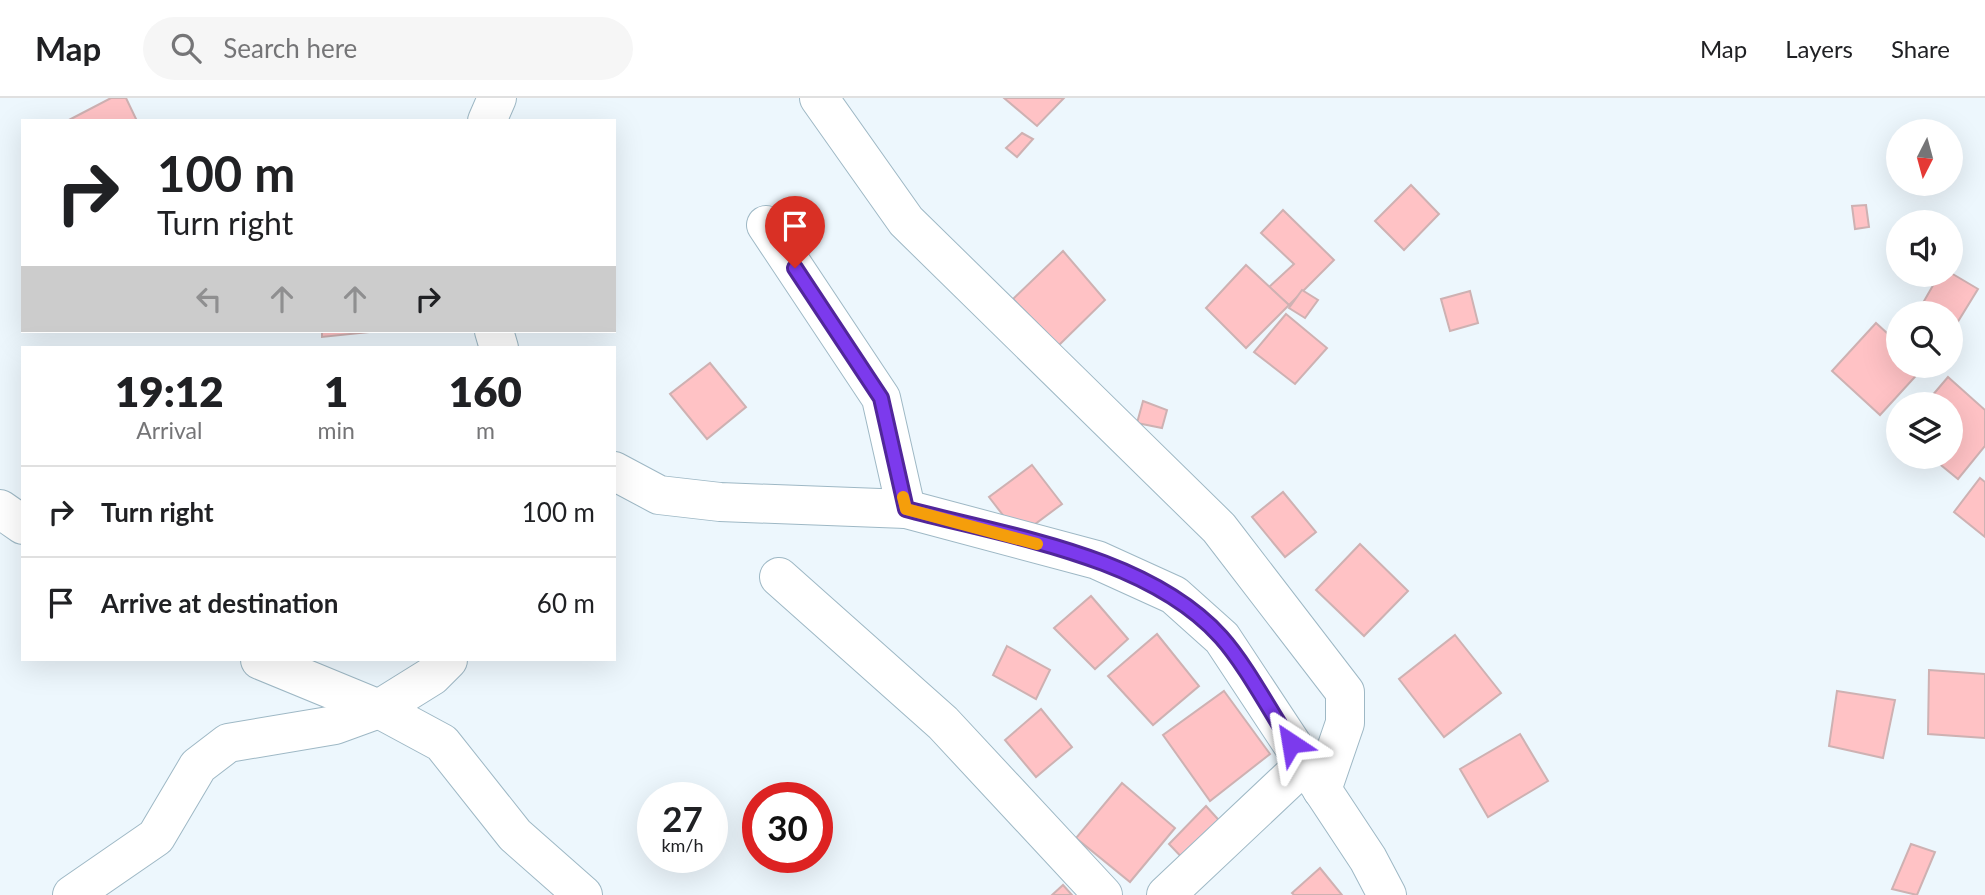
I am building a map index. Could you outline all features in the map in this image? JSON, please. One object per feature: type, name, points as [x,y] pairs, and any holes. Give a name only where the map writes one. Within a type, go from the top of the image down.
[{"type":"street","points":[[488,119],[497,98]]},
{"type":"street","points":[[819,98],[906,222],[1219,528],[1345,692],[1345,723],[1314,777],[1166,895]]},
{"type":"street","points":[[766,225],[881,398],[906,509]]},
{"type":"street","points":[[616,472],[659,495],[720,502],[906,509],[1097,560],[1174,595],[1222,638],[1314,777],[1387,895]]},
{"type":"street","points":[[0,507],[21,506]]},
{"type":"street","points":[[0,507],[21,523]]},
{"type":"street","points":[[779,577],[943,723],[1103,895]]},
{"type":"street","points":[[262,661],[379,709],[442,743],[515,835],[583,895]]},
{"type":"street","points":[[72,895],[156,837],[198,766],[228,743],[335,724],[379,709],[432,676],[447,661]]},
{"type":"building","points":[[111,98],[126,98],[136,119],[71,119]]},
{"type":"building","points":[[1004,98],[1064,98],[1037,126]]},
{"type":"building","points":[[1022,133],[1033,139],[1017,157],[1006,148]]},
{"type":"building","points":[[1411,185],[1439,214],[1404,250],[1375,221]]},
{"type":"building","points":[[1866,205],[1869,227],[1855,229],[1852,206]]},
{"type":"building","points":[[1283,210],[1334,260],[1289,305],[1269,287],[1294,264],[1261,233]]},
{"type":"building","points":[[1063,251],[1105,300],[1059,345],[1013,299]]},
{"type":"building","points":[[1246,265],[1289,305],[1246,348],[1206,308]]},
{"type":"building","points":[[1963,280],[1978,289],[1963,313],[1963,301],[1924,301],[1932,287],[1963,287]]},
{"type":"building","points":[[1302,290],[1318,300],[1305,318],[1289,308]]},
{"type":"building","points":[[1470,291],[1478,323],[1450,331],[1441,299]]},
{"type":"building","points":[[1286,314],[1327,348],[1295,384],[1254,352]]},
{"type":"building","points":[[1876,323],[1886,332],[1886,378],[1914,378],[1901,392],[1886,392],[1886,408],[1880,415],[1832,371]]},
{"type":"building","points":[[322,333],[360,333],[322,337]]},
{"type":"building","points":[[710,363],[746,407],[707,439],[670,394]]},
{"type":"building","points":[[1949,378],[1985,410],[1985,446],[1958,479],[1946,469],[1963,469],[1963,392],[1935,392]]},
{"type":"building","points":[[1143,401],[1167,410],[1162,428],[1137,423]]},
{"type":"building","points":[[1032,465],[1062,504],[1019,536],[989,497]]},
{"type":"building","points":[[1980,478],[1985,482],[1985,537],[1954,512]]},
{"type":"building","points":[[1283,492],[1316,532],[1285,557],[1252,517]]},
{"type":"building","points":[[1360,544],[1408,591],[1364,636],[1316,590]]},
{"type":"building","points":[[1091,596],[1128,639],[1095,669],[1054,628]]},
{"type":"building","points":[[1157,634],[1199,686],[1153,725],[1108,676]]},
{"type":"building","points":[[1455,635],[1501,693],[1444,737],[1399,679]]},
{"type":"building","points":[[1007,646],[1050,670],[1036,699],[993,675]]},
{"type":"building","points":[[1929,670],[1985,674],[1985,738],[1928,734]]},
{"type":"building","points":[[1224,691],[1270,754],[1210,801],[1163,735]]},
{"type":"building","points":[[1837,691],[1895,700],[1883,758],[1829,746]]},
{"type":"building","points":[[1041,709],[1072,747],[1036,777],[1005,740]]},
{"type":"building","points":[[1520,734],[1548,781],[1488,817],[1460,769]]},
{"type":"building","points":[[1122,783],[1175,828],[1130,882],[1076,838]]},
{"type":"building","points":[[1206,806],[1226,828],[1189,865],[1169,844]]},
{"type":"building","points":[[1911,844],[1935,852],[1917,895],[1892,889]]},
{"type":"building","points":[[1320,868],[1342,895],[1292,893]]},
{"type":"building","points":[[1063,885],[1072,895],[1052,895]]},
{"type":"slow traffic","points":[[903,497],[906,509],[1037,544]]},
{"type":"route","points":[[795,268],[881,398],[906,509],[1097,560],[1174,595],[1222,638],[1291,743]]}]
